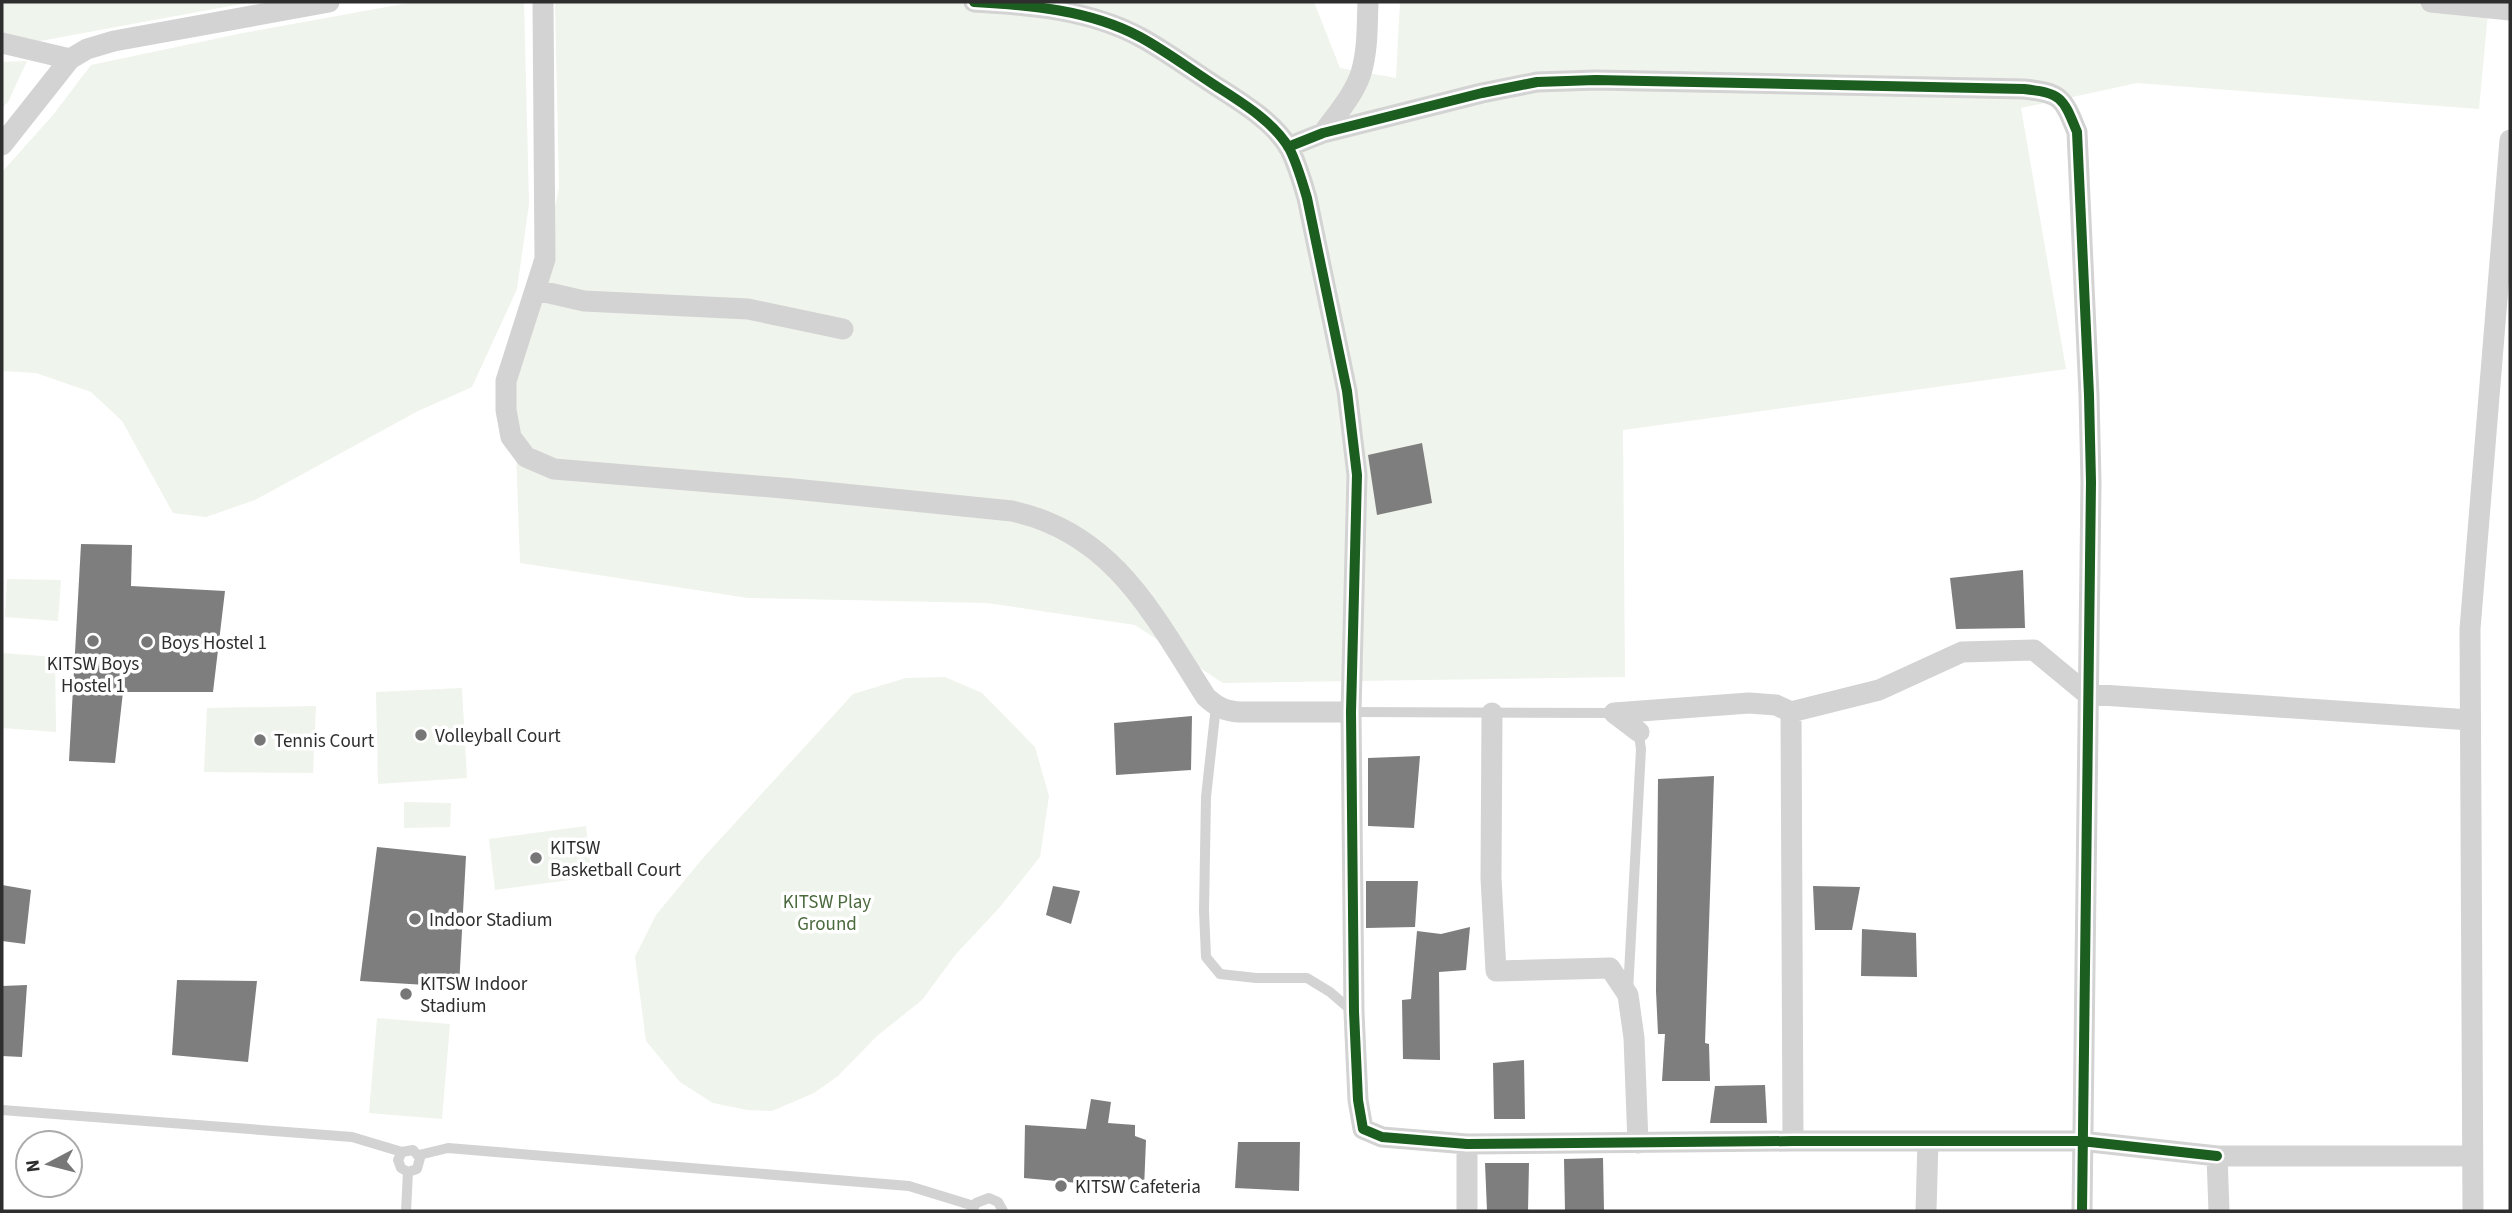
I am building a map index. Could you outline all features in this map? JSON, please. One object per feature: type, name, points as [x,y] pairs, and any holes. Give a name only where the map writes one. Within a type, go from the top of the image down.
[{"type":"street","points":[[2,145],[70,59],[87,49],[114,41],[329,2]]},
{"type":"street","points":[[543,2],[545,258],[506,381],[506,410],[511,437],[527,457],[554,469],[794,489],[1040,517],[1074,534],[1097,551],[1125,579],[1151,612],[1206,696],[1216,706],[1239,712],[1350,712]]},
{"type":"street","points":[[974,2],[1070,13],[1104,22],[1140,37],[1235,98],[1273,128],[1288,147],[1307,198],[1347,391],[1357,475],[1350,712],[1353,1012],[1363,1129],[1382,1137],[1467,1144],[2081,1141],[2217,1156],[2472,1156]]},
{"type":"street","points":[[1323,134],[1361,74],[1366,46],[1368,2]]},
{"type":"street","points":[[2431,2],[2510,10]]},
{"type":"street","points":[[2,43],[70,59]]},
{"type":"street","points":[[1288,147],[1323,134],[1482,93],[1537,82],[1596,80],[2024,89],[2048,92],[2066,103],[2077,132],[2091,482],[2081,1211]]},
{"type":"street","points":[[2473,1211],[2470,629],[2510,139]]},
{"type":"street","points":[[536,290],[584,301],[748,309],[843,329]]},
{"type":"street","points":[[1614,713],[1749,703],[1776,705],[1791,712],[1879,690],[1962,652],[2034,650],[2087,694],[2470,720]]},
{"type":"street","points":[[1791,712],[1793,1141]]},
{"type":"street","points":[[1492,713],[1491,878],[1496,971],[1610,968],[1628,995],[1634,1038],[1638,1143]]},
{"type":"street","points":[[1614,713],[1639,732]]},
{"type":"street","points":[[1926,1211],[1928,1141]]},
{"type":"street","points":[[1467,1144],[1467,1211]]},
{"type":"street","points":[[2217,1156],[2219,1211]]},
{"type":"lane","points":[[1216,706],[1204,837],[1206,957],[1220,974],[1256,978],[1307,978],[1330,992],[1353,1012]]},
{"type":"lane","points":[[1350,712],[1614,713]]},
{"type":"lane","points":[[1628,995],[1641,749],[1639,732]]},
{"type":"lane","points":[[2,1110],[352,1137],[402,1152],[410,1149],[419,1156]]},
{"type":"lane","points":[[419,1156],[448,1148],[909,1186],[973,1209],[982,1199],[992,1199],[1003,1211]]},
{"type":"lane","points":[[402,1152],[398,1163],[402,1170],[408,1172],[419,1167],[419,1156]]},
{"type":"lane","points":[[406,1211],[408,1172]]},
{"type":"green space","points":[[2,2],[252,2],[2,48]]},
{"type":"green space","points":[[414,2],[524,2],[529,204],[517,289],[472,387],[418,411],[255,500],[206,517],[173,513],[122,421],[91,392],[36,373],[2,371],[2,172],[53,115],[91,65],[243,33]]},
{"type":"green space","points":[[555,2],[1314,2],[1340,68],[1396,78],[1400,2],[2489,2],[2479,109],[2137,83],[2021,108],[2066,369],[1623,430],[1625,677],[1223,683],[1135,625],[987,603],[748,598],[520,563],[514,393],[559,188]]},
{"type":"green space","points":[[27,61],[8,102],[2,108],[2,62]]},
{"type":"green space","points":[[7,579],[61,580],[58,621],[5,617]]},
{"type":"green space","points":[[2,653],[55,657],[56,732],[2,728]]},
{"type":"green space","name":"KITSW Play Ground","points":[[945,677],[982,693],[1035,747],[1049,796],[1040,857],[1000,907],[956,954],[922,1000],[877,1036],[838,1076],[814,1093],[772,1111],[747,1110],[713,1103],[680,1082],[646,1041],[635,957],[656,915],[703,858],[853,694],[906,678]]},
{"type":"green space","name":"Volleyball Court","points":[[462,688],[467,778],[378,784],[376,692]]},
{"type":"green space","name":"Tennis Court","points":[[316,706],[313,773],[204,772],[207,708]]},
{"type":"green space","points":[[404,802],[451,803],[450,827],[404,828]]},
{"type":"green space","points":[[586,826],[592,877],[495,890],[489,839]]},
{"type":"green space","points":[[377,1018],[450,1024],[442,1119],[369,1113]]},
{"type":"building","points":[[1422,443],[1432,503],[1377,515],[1368,455]]},
{"type":"building","name":"Boys Hostel 1","points":[[81,544],[132,545],[131,586],[225,591],[213,692],[123,692],[115,763],[69,761]]},
{"type":"building","points":[[2023,570],[2025,628],[1956,629],[1950,578]]},
{"type":"building","points":[[1192,716],[1191,770],[1116,775],[1114,723]]},
{"type":"building","points":[[1420,756],[1414,828],[1368,826],[1368,758]]},
{"type":"building","points":[[1714,776],[1705,1043],[1709,1044],[1710,1081],[1662,1081],[1665,1034],[1658,1034],[1656,991],[1658,779]]},
{"type":"building","name":"Indoor Stadium","points":[[377,847],[466,856],[459,987],[360,981]]},
{"type":"building","points":[[1366,881],[1418,881],[1415,927],[1366,928]]},
{"type":"building","points":[[2,885],[31,890],[25,944],[2,941]]},
{"type":"building","points":[[1053,886],[1080,891],[1071,924],[1046,915]]},
{"type":"building","points":[[1813,886],[1860,887],[1852,930],[1815,930]]},
{"type":"building","points":[[1470,927],[1466,970],[1439,972],[1440,1060],[1403,1059],[1402,1000],[1411,999],[1417,931],[1441,934]]},
{"type":"building","points":[[1862,929],[1916,933],[1917,977],[1861,976]]},
{"type":"building","points":[[177,980],[257,981],[248,1062],[172,1055]]},
{"type":"building","points":[[27,985],[22,1057],[2,1056],[2,986]]},
{"type":"building","points":[[1524,1060],[1525,1119],[1494,1119],[1493,1063]]},
{"type":"building","points":[[1765,1085],[1767,1123],[1710,1123],[1715,1086]]},
{"type":"building","points":[[1091,1099],[1111,1102],[1108,1123],[1135,1125],[1135,1136],[1146,1140],[1144,1189],[1024,1178],[1025,1125],[1086,1129]]},
{"type":"building","points":[[1238,1142],[1300,1142],[1299,1191],[1235,1188]]},
{"type":"building","points":[[1603,1158],[1604,1211],[1565,1211],[1564,1159]]},
{"type":"building","points":[[1485,1163],[1529,1163],[1528,1211],[1487,1211]]},
{"type":"cycle path","points":[[974,2],[1059,10],[1101,21],[1140,37],[1266,121],[1289,148],[1299,172],[1307,198],[1347,391],[1357,475],[1351,712],[1354,1012],[1358,1100],[1363,1129],[1382,1137],[1467,1144],[2081,1141],[2217,1156]]},
{"type":"cycle path","points":[[1288,147],[1323,133],[1537,82],[1596,80],[2024,89],[2054,95],[2060,99],[2077,132],[2091,482],[2082,1211]]},
{"type":"place","name":"KITSW Boys Hostel 1","points":[[93,641]]},
{"type":"place","name":"Boys Hostel 1","points":[[147,642]]},
{"type":"place","name":"Volleyball Court","points":[[421,735]]},
{"type":"place","name":"Tennis Court","points":[[260,740]]},
{"type":"place","name":"KITSW Basketball Court","points":[[536,858]]},
{"type":"place","name":"Indoor Stadium","points":[[415,919]]},
{"type":"place","name":"KITSW Indoor Stadium","points":[[406,994]]},
{"type":"place","name":"KITSW Cafeteria","points":[[1061,1186]]}]
